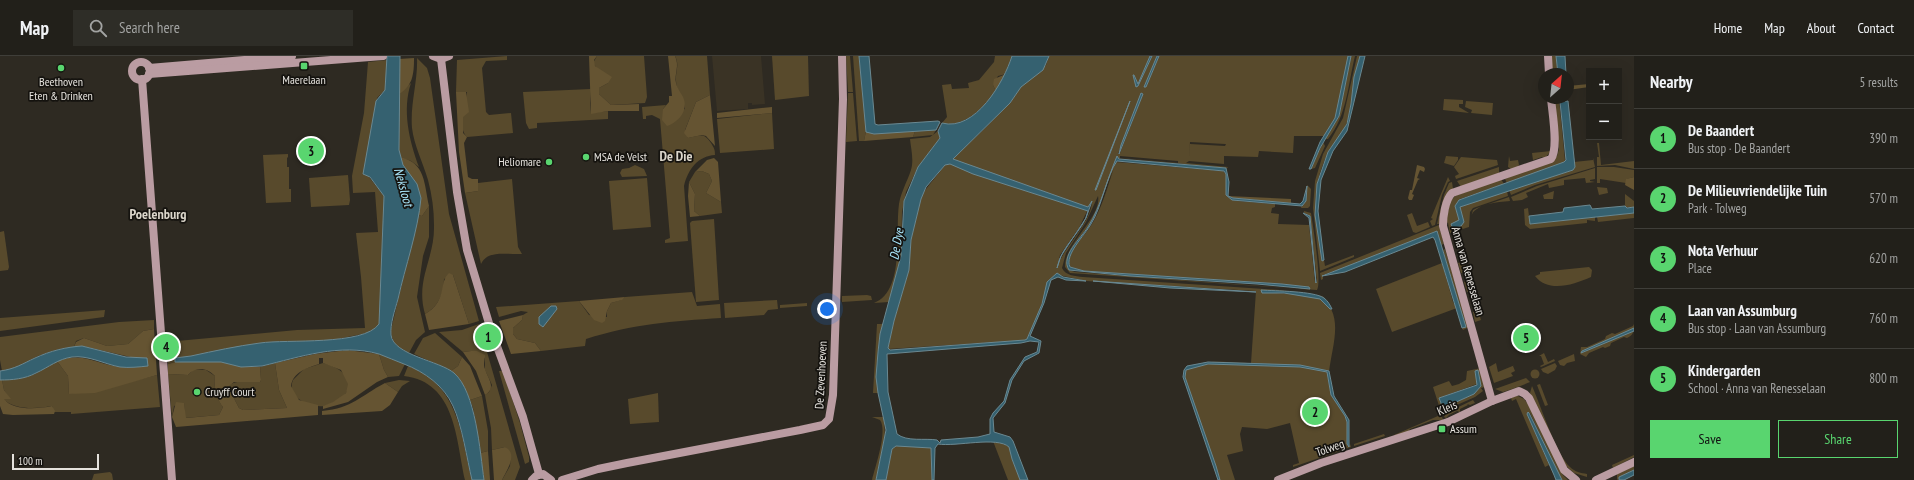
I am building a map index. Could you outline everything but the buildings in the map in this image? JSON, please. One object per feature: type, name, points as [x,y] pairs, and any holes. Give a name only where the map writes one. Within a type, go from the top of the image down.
[{"type":"street","points":[[172,480],[146,74],[146,64],[140,59],[132,70],[134,77],[146,74],[292,56]]},
{"type":"street","points":[[146,74],[383,56]]},
{"type":"street","points":[[433,56],[445,58],[457,192],[467,250],[491,330],[523,416],[539,474]]},
{"type":"street","name":"De Zevenhoeven","points":[[562,480],[605,468],[823,425],[829,419],[833,395],[843,99],[842,56]]},
{"type":"street","points":[[1548,56],[1549,68]]},
{"type":"street","name":"Anna van Renesselaan","points":[[1492,400],[1443,226],[1443,220],[1449,197],[1452,194],[1551,158],[1553,155],[1554,145],[1551,104]]},
{"type":"street","name":"Kleis","points":[[1391,441],[1448,422],[1492,400],[1511,393],[1521,392],[1529,398],[1564,470],[1576,480]]},
{"type":"street","name":"Tolweg","points":[[1278,480],[1321,463],[1391,441]]},
{"type":"street","points":[[1596,480],[1634,462]]},
{"type":"street","points":[[532,480],[539,474]]},
{"type":"street","points":[[539,474],[547,476],[551,480]]},
{"type":"shaded area","points":[[507,56],[507,60],[486,61],[482,68],[486,112],[489,115],[511,113],[513,133],[467,137],[462,128],[462,122],[467,92],[456,92],[457,60]]},
{"type":"shaded area","points":[[589,56],[597,56],[594,60],[595,66],[612,77],[608,83],[599,88],[599,94],[611,105],[639,104],[639,111],[608,111],[591,114]]},
{"type":"shaded area","points":[[597,56],[644,56],[647,97],[645,103],[611,105],[599,94],[599,88],[608,83],[593,63]]},
{"type":"shaded area","points":[[668,56],[675,56],[677,67],[676,83],[685,102],[685,106],[682,115],[675,122],[667,126],[662,120],[663,109],[669,102],[669,96],[672,96]]},
{"type":"shaded area","points":[[675,56],[707,56],[710,95],[696,102],[685,130],[688,138],[701,136],[706,137],[714,147],[715,155],[704,158],[695,164],[688,174],[684,186],[688,241],[665,243],[665,240],[670,238],[660,119],[652,115],[646,116],[646,119],[643,119],[642,107],[666,105],[663,109],[663,115],[685,109],[676,85],[677,62]]},
{"type":"shaded area","points":[[712,56],[761,56],[765,104],[752,105],[752,103],[748,103],[748,109],[717,111]]},
{"type":"shaded area","points":[[772,56],[808,56],[809,96],[775,100]]},
{"type":"shaded area","points":[[846,56],[850,56],[853,92],[848,92]]},
{"type":"shaded area","points":[[853,56],[859,56],[866,131],[864,141],[859,141]]},
{"type":"shaded area","points":[[995,56],[1012,56],[1006,74],[998,76],[993,85],[996,91],[986,104],[965,120],[958,123],[942,123],[947,117],[942,85],[951,84],[952,89],[969,88],[968,83],[979,80],[994,62]]},
{"type":"shaded area","points":[[1049,56],[1150,56],[1138,86],[1152,56],[1157,56],[1146,87],[1159,56],[1349,56],[1349,60],[1351,56],[1355,56],[1343,110],[1328,139],[1325,139],[1339,116],[1346,71],[1337,117],[1325,136],[1294,136],[1293,153],[1259,151],[1258,157],[1224,156],[1224,164],[1189,161],[1186,163],[1228,167],[1227,168],[1118,158],[1116,162],[1223,171],[1226,174],[1226,195],[1238,201],[1275,204],[1275,207],[1272,208],[1271,213],[1279,214],[1278,224],[1309,225],[1315,282],[1317,282],[1310,216],[1304,213],[1304,211],[1311,213],[1318,266],[1317,290],[1302,289],[1282,284],[1084,271],[1070,267],[1069,257],[1067,262],[1069,270],[1075,272],[1297,289],[1070,273],[1065,267],[1066,258],[1070,249],[1094,213],[1098,204],[1098,196],[1086,222],[1066,253],[1062,268],[1068,274],[1083,277],[1280,290],[1315,295],[1322,296],[1325,298],[1318,296],[1327,303],[1335,320],[1334,340],[1329,372],[1327,373],[1331,395],[1345,416],[1347,422],[1347,444],[1348,447],[1350,444],[1351,447],[1293,467],[1293,465],[1299,463],[1290,423],[1267,429],[1242,427],[1240,434],[1243,451],[1227,455],[1235,480],[1219,480],[1185,382],[1184,371],[1190,367],[1207,362],[1251,363],[1256,291],[1086,281],[1059,275],[1055,276],[1049,283],[1030,337],[1032,338],[1028,340],[888,349],[894,321],[909,270],[911,240],[922,194],[945,165],[1010,103],[1021,87],[1046,65]],"holes":[[[1142,93],[1143,94],[1120,153],[1118,154]],[[1190,142],[1226,144],[1225,146],[1190,144],[1189,159]],[[1120,156],[1178,161],[1178,163],[1120,158]],[[1114,168],[1093,223],[1072,251],[1075,243],[1088,227],[1095,214]],[[1092,201],[1088,216],[1058,264],[1060,255],[1079,228]],[[1276,291],[1315,295],[1276,293]]]},
{"type":"shaded area","points":[[1357,56],[1360,56],[1349,116],[1345,129],[1330,149],[1321,169],[1317,184],[1316,198],[1316,211],[1325,266],[1354,255],[1354,257],[1320,271],[1313,208],[1315,181],[1323,154],[1343,118]]},
{"type":"shaded area","points":[[1551,56],[1556,56],[1557,68],[1552,68]]},
{"type":"shaded area","points":[[414,58],[412,79],[404,91],[399,94],[399,59]]},
{"type":"shaded area","points":[[417,58],[427,68],[430,78],[449,214],[479,321],[469,324],[453,275],[444,279],[443,290],[437,304],[425,314],[422,290],[432,248],[434,219],[429,186],[412,128],[412,110]]},
{"type":"shaded area","points":[[387,60],[385,90],[377,98],[369,177],[384,196],[380,315],[379,324],[376,329],[367,333],[338,339],[313,342],[259,343],[175,358],[175,362],[168,364],[166,342],[297,330],[365,328],[356,233],[378,232],[375,192],[353,193],[352,176],[364,113],[368,62]]},
{"type":"shaded area","points":[[1006,74],[996,91],[993,85],[994,79]]},
{"type":"shaded area","points":[[411,83],[407,104],[408,125],[412,146],[419,167],[411,161],[400,157],[399,150],[399,94]]},
{"type":"shaded area","points":[[1586,84],[1586,87],[1574,89],[1574,85]]},
{"type":"shaded area","points":[[591,89],[591,113],[608,111],[608,119],[537,123],[537,128],[529,129],[526,123],[523,92]]},
{"type":"shaded area","points":[[456,92],[466,92],[469,112],[463,117],[463,133],[467,137],[464,143],[468,177],[478,179],[478,191],[465,193],[459,152]]},
{"type":"shaded area","points":[[848,93],[853,93],[857,141],[846,142]]},
{"type":"shaded area","points":[[710,95],[715,146],[706,136],[702,135],[688,138],[684,133],[696,102]]},
{"type":"shaded area","points":[[1444,99],[1463,100],[1463,104],[1459,104],[1459,107],[1469,113],[1443,110]]},
{"type":"shaded area","points":[[1466,101],[1493,103],[1492,115],[1471,113],[1472,110],[1465,107]]},
{"type":"shaded area","points":[[1559,104],[1565,161],[1507,183],[1505,179],[1557,156],[1559,149],[1555,105]]},
{"type":"shaded area","points":[[772,107],[772,113],[717,118],[717,113]]},
{"type":"shaded area","points":[[772,113],[774,149],[720,153],[717,119]]},
{"type":"shaded area","points":[[936,130],[933,135],[913,137],[915,131]]},
{"type":"shaded area","points":[[866,131],[874,134],[915,131],[913,137],[864,141]]},
{"type":"shaded area","points":[[938,131],[940,138],[918,167],[906,192],[902,212],[901,256],[889,302],[874,303],[884,296],[890,286],[894,274],[897,259],[899,204],[912,166],[910,139],[930,137]]},
{"type":"shaded area","points":[[1323,142],[1325,146],[1315,168],[1311,169]]},
{"type":"shaded area","points":[[1597,143],[1599,143],[1601,165],[1634,161],[1634,169],[1615,165],[1597,166],[1597,157],[1599,157]]},
{"type":"shaded area","points":[[1551,151],[1545,158],[1542,157],[1533,160],[1532,153]]},
{"type":"shaded area","points":[[288,154],[287,167],[289,167],[289,189],[291,189],[291,202],[266,203],[263,155]]},
{"type":"shaded area","points":[[1446,156],[1458,157],[1458,160],[1454,166],[1444,163]]},
{"type":"shaded area","points":[[1509,156],[1510,161],[1518,160],[1519,165],[1517,168],[1511,169],[1508,167]]},
{"type":"shaded area","points":[[400,157],[415,164],[422,176],[429,206],[422,216],[418,215],[420,194],[418,188],[403,166]]},
{"type":"shaded area","points":[[1461,157],[1497,160],[1498,165],[1456,179],[1455,176],[1459,174],[1454,167]]},
{"type":"shaded area","points":[[714,158],[718,162],[721,202],[706,193],[712,181],[709,174],[702,171],[695,172],[707,160]]},
{"type":"shaded area","points":[[1593,158],[1595,167],[1535,185],[1511,195],[1509,190],[1573,170],[1574,162],[1593,160]]},
{"type":"shaded area","points":[[635,165],[644,169],[647,176],[622,177],[620,173],[622,169]]},
{"type":"shaded area","points":[[1417,165],[1424,167],[1425,169],[1424,172],[1420,170],[1417,178],[1420,179],[1418,180],[1412,194],[1414,195],[1412,200],[1409,200],[1408,198],[1410,190],[1412,190]]},
{"type":"shaded area","points":[[1499,167],[1499,174],[1461,187],[1457,181]]},
{"type":"shaded area","points":[[1597,167],[1614,167],[1634,170],[1634,177],[1627,179],[1626,183],[1600,179],[1600,183],[1597,183]]},
{"type":"shaded area","points":[[1595,168],[1595,179],[1590,181],[1595,182],[1586,183],[1585,178],[1564,180],[1564,185],[1549,188],[1548,184],[1526,193],[1528,197],[1522,200],[1513,201],[1511,197],[1537,186]]},
{"type":"shaded area","points":[[702,171],[709,174],[712,181],[706,193],[721,202],[722,213],[700,216],[694,211],[695,194],[689,182],[695,172]]},
{"type":"shaded area","points":[[348,175],[349,205],[311,207],[309,178]]},
{"type":"shaded area","points":[[1448,177],[1450,181],[1448,182],[1442,195],[1435,225],[1432,226],[1430,221],[1433,219],[1431,218]]},
{"type":"shaded area","points":[[1634,177],[1634,190],[1625,185],[1626,179]]},
{"type":"shaded area","points":[[647,178],[651,227],[613,230],[609,181]]},
{"type":"shaded area","points":[[512,179],[518,247],[522,254],[499,254],[488,256],[481,264],[465,193],[478,191],[478,183]]},
{"type":"shaded area","points":[[1501,179],[1504,184],[1460,199],[1455,206],[1459,220],[1457,222],[1463,220],[1460,207],[1507,191],[1508,196],[1473,208],[1470,212],[1469,227],[1450,233],[1448,223],[1446,222],[1450,202],[1455,196]]},
{"type":"shaded area","points":[[689,182],[695,194],[694,211],[700,216],[690,217],[688,196]]},
{"type":"shaded area","points":[[1452,182],[1453,189],[1439,224],[1437,224],[1444,195],[1449,183]]},
{"type":"shaded area","points":[[1307,185],[1311,189],[1310,206],[1308,208],[1301,208],[1307,193]]},
{"type":"shaded area","points":[[1597,187],[1607,188],[1608,193],[1599,195]]},
{"type":"shaded area","points":[[1554,191],[1553,199],[1544,199],[1543,195]]},
{"type":"shaded area","points":[[1625,194],[1634,201],[1634,207],[1625,207]]},
{"type":"shaded area","points":[[1228,196],[1291,199],[1291,203],[1233,198]]},
{"type":"shaded area","points":[[1509,197],[1510,201],[1499,202],[1487,204]]},
{"type":"shaded area","points":[[429,206],[429,237],[423,256],[417,297],[425,332],[416,340],[409,353],[396,344],[392,338],[391,330],[418,215],[422,216]]},
{"type":"shaded area","points":[[1480,207],[1471,217],[1473,210],[1477,208]]},
{"type":"shaded area","points":[[1528,208],[1530,224],[1595,217],[1595,221],[1587,220],[1587,223],[1530,229],[1525,225],[1524,209]]},
{"type":"shaded area","points":[[1412,213],[1417,226],[1428,222],[1430,227],[1416,233],[1413,232],[1407,215]]},
{"type":"shaded area","points":[[1634,213],[1634,218],[1598,222],[1597,217]]},
{"type":"shaded area","points":[[714,219],[719,300],[696,302],[690,223],[692,221]]},
{"type":"shaded area","points":[[1439,225],[1444,244],[1441,245],[1437,231],[1355,264],[1323,275],[1323,279],[1321,280],[1320,273]]},
{"type":"shaded area","points":[[4,231],[9,267],[8,270],[0,271],[0,232]]},
{"type":"shaded area","points":[[1445,249],[1469,327],[1463,330],[1462,328],[1465,327],[1443,250]]},
{"type":"shaded area","points":[[1464,262],[1467,272],[1461,273],[1458,263]]},
{"type":"shaded area","points":[[1442,263],[1453,302],[1457,308],[1392,332],[1376,289]]},
{"type":"shaded area","points":[[1589,267],[1592,270],[1591,277],[1569,285],[1554,286],[1540,281],[1535,276],[1540,274],[1540,272]]},
{"type":"shaded area","points":[[449,273],[453,275],[469,324],[429,330],[425,314],[437,304],[444,282]]},
{"type":"shaded area","points":[[1469,280],[1472,290],[1467,292],[1464,282]]},
{"type":"shaded area","points":[[692,292],[697,306],[720,304],[721,318],[670,322],[620,330],[586,339],[585,346],[541,351],[535,343],[517,339],[513,334],[513,328],[522,320],[523,315],[528,312],[521,311],[499,317],[496,307],[579,301],[589,315],[607,317],[607,311],[611,303],[625,297]]},
{"type":"shaded area","points":[[842,296],[871,296],[872,300],[842,302]]},
{"type":"shaded area","points":[[625,297],[622,300],[611,303],[607,311],[605,321],[602,323],[594,320],[579,301]]},
{"type":"shaded area","points":[[777,300],[778,309],[768,310],[764,315],[725,318],[724,303]]},
{"type":"shaded area","points":[[807,303],[807,306],[780,308],[780,305]]},
{"type":"shaded area","points":[[105,310],[104,317],[0,331],[0,318]]},
{"type":"shaded area","points":[[1478,310],[1481,320],[1475,322],[1473,312]]},
{"type":"shaded area","points":[[523,315],[522,320],[513,328],[513,334],[517,339],[535,343],[541,351],[511,354],[499,321]]},
{"type":"shaded area","points":[[154,320],[154,329],[143,331],[128,344],[107,346],[84,338],[76,341],[74,347],[49,352],[15,368],[2,371],[0,360],[0,337],[119,322]]},
{"type":"shaded area","points":[[479,324],[520,467],[515,480],[502,480],[510,466],[511,455],[505,447],[492,450],[491,428],[485,395],[489,392],[492,385],[485,370],[485,358],[471,351],[463,352],[439,332],[462,330]]},
{"type":"shaded area","points":[[877,324],[883,324],[877,358],[878,393],[873,393]]},
{"type":"shaded area","points":[[1634,324],[1634,329],[1631,336],[1627,338],[1624,337],[1611,343],[1610,346],[1605,348],[1603,347],[1589,353],[1586,357],[1580,354],[1581,347],[1587,347],[1605,339],[1606,336],[1612,333],[1615,334],[1633,326]]},
{"type":"shaded area","points":[[154,329],[157,375],[95,393],[69,394],[68,376],[57,361],[75,357],[113,366],[147,366],[135,358],[82,346],[74,347],[76,342],[84,338],[107,346],[128,344],[143,331]]},
{"type":"shaded area","points":[[435,333],[462,357],[458,366],[451,371],[414,354],[423,338]]},
{"type":"shaded area","points":[[347,350],[379,354],[388,377],[377,382],[348,402],[323,409],[323,406],[333,402],[346,393],[348,384],[341,370],[323,363],[323,358],[319,358],[319,364],[301,371],[292,381],[291,386],[299,400],[318,405],[318,415],[176,427],[172,417],[176,402],[184,403],[186,418],[219,415],[223,407],[217,397],[215,376],[212,373],[198,369],[194,370],[188,375],[168,374],[168,364],[175,362],[221,362],[241,367],[260,367],[260,382],[234,382],[228,387],[239,408],[243,410],[287,408],[279,390],[275,363],[315,354]]},
{"type":"shaded area","points":[[477,351],[485,355],[484,367],[491,386],[489,392],[485,395],[476,371],[463,352]]},
{"type":"shaded area","points":[[1544,353],[1548,362],[1554,359],[1555,361],[1541,367],[1540,366],[1544,364],[1541,356],[1539,356]]},
{"type":"shaded area","points":[[379,354],[405,364],[399,376],[388,377]]},
{"type":"shaded area","points":[[1574,354],[1575,361],[1567,363],[1564,366],[1560,365],[1558,361]]},
{"type":"shaded area","points":[[462,357],[470,366],[482,396],[470,400],[459,378],[451,371],[458,366]]},
{"type":"shaded area","points":[[57,361],[68,376],[69,394],[122,384],[157,375],[160,407],[71,414],[71,412],[54,412],[52,406],[40,408],[19,407],[8,403],[3,399],[10,399],[4,390],[2,380],[26,377],[35,374]]},
{"type":"shaded area","points":[[275,363],[279,390],[287,408],[243,410],[239,408],[228,387],[230,384],[247,381],[260,382],[260,367]]},
{"type":"shaded area","points":[[323,363],[339,370],[347,377],[348,387],[346,393],[336,401],[324,406],[312,405],[300,400],[293,392],[293,380],[304,369]]},
{"type":"shaded area","points":[[1496,363],[1498,372],[1515,365],[1513,366],[1515,371],[1511,373],[1513,376],[1494,383],[1489,367]]},
{"type":"shaded area","points":[[1555,363],[1557,366],[1555,370],[1548,374],[1543,372],[1541,369]]},
{"type":"shaded area","points":[[408,366],[425,375],[438,386],[448,399],[455,413],[460,429],[472,480],[465,480],[451,415],[444,401],[434,389],[421,381],[404,376]]},
{"type":"shaded area","points":[[1481,368],[1485,387],[1481,388],[1483,391],[1475,397],[1441,412],[1433,387],[1449,381],[1452,386],[1459,384],[1466,380],[1467,371]],"holes":[[[1475,371],[1481,386],[1474,394],[1443,408],[1439,398],[1477,384]]]},
{"type":"shaded area","points":[[194,369],[206,370],[215,376],[216,393],[223,407],[219,415],[185,418],[184,403],[174,406],[172,417],[168,374],[188,375]]},
{"type":"shaded area","points":[[1533,370],[1537,370],[1539,374],[1537,378],[1533,378],[1531,376],[1531,372]]},
{"type":"shaded area","points":[[499,371],[503,371],[520,423],[529,457],[529,462],[525,464]]},
{"type":"shaded area","points":[[1526,378],[1530,382],[1514,389],[1503,392],[1495,389]]},
{"type":"shaded area","points":[[0,380],[2,380],[4,390],[11,399],[4,399],[8,403],[13,406],[26,408],[52,406],[55,411],[54,414],[3,414],[0,406]]},
{"type":"shaded area","points":[[399,380],[410,381],[402,386],[398,392],[385,383]]},
{"type":"shaded area","points":[[385,383],[398,392],[390,405],[382,411],[322,415],[322,411],[341,407],[356,401]]},
{"type":"shaded area","points":[[1540,384],[1548,405],[1545,406],[1537,385]]},
{"type":"shaded area","points":[[1532,386],[1554,441],[1558,450],[1530,393]]},
{"type":"shaded area","points":[[658,393],[659,422],[630,424],[628,399]]},
{"type":"shaded area","points":[[1516,395],[1524,399],[1532,409],[1563,475],[1568,480],[1562,480],[1559,476],[1530,413],[1527,414],[1549,465],[1545,467],[1516,399],[1512,401],[1511,398]]},
{"type":"shaded area","points":[[482,396],[488,431],[488,451],[480,453],[473,408],[470,400]]},
{"type":"shaded area","points":[[1473,400],[1475,403],[1470,405],[1467,404],[1468,405],[1460,409],[1460,412],[1457,411],[1446,418],[1444,417],[1446,413]]},
{"type":"shaded area","points":[[1438,416],[1442,417],[1443,420],[1433,420],[1410,429],[1408,432],[1394,435]]},
{"type":"shaded area","points":[[872,417],[884,417],[885,438],[876,480],[872,480],[883,432],[880,420]]},
{"type":"shaded area","points":[[1384,434],[1385,436],[1354,446],[1354,444]]},
{"type":"shaded area","points":[[993,441],[1006,444],[1009,447],[1020,480],[1008,480]]},
{"type":"shaded area","points":[[897,445],[931,448],[932,480],[886,480],[892,449]]},
{"type":"shaded area","points":[[505,447],[511,454],[510,463],[502,480],[494,480],[492,450]]},
{"type":"shaded area","points":[[488,451],[490,480],[484,480],[480,453]]},
{"type":"shaded area","points":[[1559,453],[1570,467],[1580,473],[1587,474],[1587,477],[1574,473],[1566,466]]},
{"type":"shaded area","points":[[1634,455],[1634,457],[1613,468],[1612,465]]},
{"type":"shaded area","points":[[1634,466],[1634,470],[1617,480],[1617,474]]},
{"type":"shaded area","points":[[110,472],[113,480],[92,480],[94,474]]},
{"type":"water","name":"Neksloot","points":[[387,56],[400,56],[399,150],[403,165],[417,184],[421,198],[414,236],[391,326],[391,335],[394,342],[400,348],[408,353],[447,369],[454,373],[461,382],[467,394],[476,423],[484,480],[472,480],[456,414],[449,399],[439,386],[433,380],[412,367],[379,354],[350,350],[320,352],[262,366],[241,367],[221,362],[175,362],[175,358],[251,344],[342,339],[358,336],[371,331],[379,324],[384,196],[370,177],[363,174],[376,101],[385,90]]},
{"type":"water","points":[[859,56],[869,56],[875,124],[938,121],[940,122],[936,130],[874,134],[866,132]]},
{"type":"water","points":[[1012,56],[1049,56],[1043,70],[1021,87],[1010,103],[953,159],[1088,207],[1092,201],[1086,218],[1085,219],[1088,211],[973,174],[950,164],[945,165],[926,187],[921,199],[911,240],[909,270],[894,321],[888,348],[890,350],[1025,340],[1027,339],[1042,304],[1047,282],[1057,273],[1063,277],[1086,281],[1066,280],[1058,277],[1051,280],[1044,303],[1030,336],[1041,341],[1039,353],[1024,361],[1012,380],[1005,403],[993,418],[994,432],[1010,437],[1013,441],[1028,480],[1020,480],[1009,447],[995,442],[986,442],[946,445],[938,444],[935,448],[934,480],[932,480],[931,448],[896,446],[892,449],[886,480],[876,480],[886,430],[876,377],[878,352],[880,334],[901,256],[904,201],[918,167],[940,138],[938,131],[942,123],[954,124],[966,120],[977,113],[995,91],[1008,67]],"holes":[[[1030,341],[1039,342],[1037,352],[1025,357],[1010,380],[1004,401],[993,413],[990,419],[990,434],[978,437],[941,440],[940,443],[937,440],[911,439],[897,434],[888,392],[887,354]]]},
{"type":"water","points":[[1150,56],[1152,56],[1138,86],[1136,87],[1133,75],[1138,84]]},
{"type":"water","points":[[1157,56],[1159,56],[1146,87],[1144,87]]},
{"type":"water","points":[[1348,56],[1351,56],[1339,116],[1320,148],[1311,169],[1309,169],[1320,142],[1335,118]]},
{"type":"water","points":[[1360,56],[1365,56],[1347,131],[1333,151],[1321,180],[1318,211],[1324,260],[1322,261],[1315,215],[1317,184],[1328,152],[1347,124],[1354,77]]},
{"type":"water","points":[[1556,56],[1565,56],[1566,68],[1557,68]]},
{"type":"water","points":[[1141,93],[1143,94],[1119,154],[1121,145]]},
{"type":"water","points":[[1130,101],[1096,190],[1095,190]]},
{"type":"water","points":[[1560,104],[1568,104],[1575,167],[1573,170],[1460,207],[1464,222],[1461,226],[1453,229],[1451,224],[1459,220],[1455,206],[1459,200],[1566,160]]},
{"type":"water","points":[[1117,156],[1119,159],[1226,168],[1229,182],[1228,196],[1233,198],[1300,204],[1303,201],[1307,186],[1306,201],[1302,206],[1232,200],[1226,195],[1226,174],[1224,171],[1117,161],[1110,174]]},
{"type":"water","points":[[1105,189],[1095,217],[1072,251],[1069,262],[1070,267],[1084,271],[1282,284],[1309,287],[1310,289],[1069,270],[1067,259],[1069,253],[1093,219]]},
{"type":"water","points":[[1590,205],[1592,209],[1625,206],[1627,208],[1634,207],[1634,213],[1530,224],[1529,216],[1563,212],[1564,208]]},
{"type":"water","points":[[1303,213],[1310,216],[1316,283],[1309,218]]},
{"type":"water","points":[[1437,231],[1466,327],[1462,328],[1433,237],[1345,272],[1322,276]]},
{"type":"water","points":[[1093,281],[1256,292],[1170,288]]},
{"type":"water","points":[[1261,290],[1312,294],[1327,300],[1332,309],[1330,309],[1320,299],[1284,293],[1262,293]]},
{"type":"water","points":[[551,306],[556,306],[557,309],[543,327],[539,324],[539,317]]},
{"type":"water","points":[[1634,328],[1634,331],[1581,353],[1582,351]]},
{"type":"water","points":[[82,346],[126,357],[147,358],[148,366],[120,367],[90,358],[72,357],[58,361],[27,377],[0,380],[0,371],[14,368],[52,351]]},
{"type":"water","points":[[1208,362],[1300,365],[1329,371],[1334,396],[1349,420],[1349,447],[1347,444],[1347,422],[1345,416],[1331,395],[1327,372],[1300,367],[1208,364],[1186,370],[1185,377],[1216,466],[1220,480],[1218,480],[1183,377],[1184,370],[1187,366]]},
{"type":"water","points":[[1478,370],[1481,386],[1474,394],[1443,408],[1439,398],[1477,385],[1475,371]]},
{"type":"water","points":[[1528,412],[1562,480],[1556,480],[1527,414]]},
{"type":"water","points":[[1634,470],[1634,475],[1624,480],[1619,480],[1619,477]]},
{"type":"place","name":"Maerelaan","points":[[304,66]]},
{"type":"place","name":"Beethoven Eten & Drinken","points":[[61,68]]},
{"type":"place","name":"Nota Verhuur","points":[[311,151]]},
{"type":"place","name":"MSA de Velst","points":[[586,157]]},
{"type":"place","name":"Heliomare","points":[[549,162]]},
{"type":"place","name":"De Baandert","points":[[488,337]]},
{"type":"place","name":"Kindergarden","points":[[1526,338]]},
{"type":"place","name":"Laan van Assumburg","points":[[166,347]]},
{"type":"place","name":"Cruyff Court","points":[[197,392]]},
{"type":"place","name":"De Milieuvriendelijke Tuin","points":[[1315,412]]},
{"type":"place","name":"Assum","points":[[1442,429]]},
{"type":"district","name":"De Die","points":[[676,156]]},
{"type":"district","name":"Poelenburg","points":[[158,214]]},
{"type":"water label","name":"De Dye","points":[[896,244]]}]
